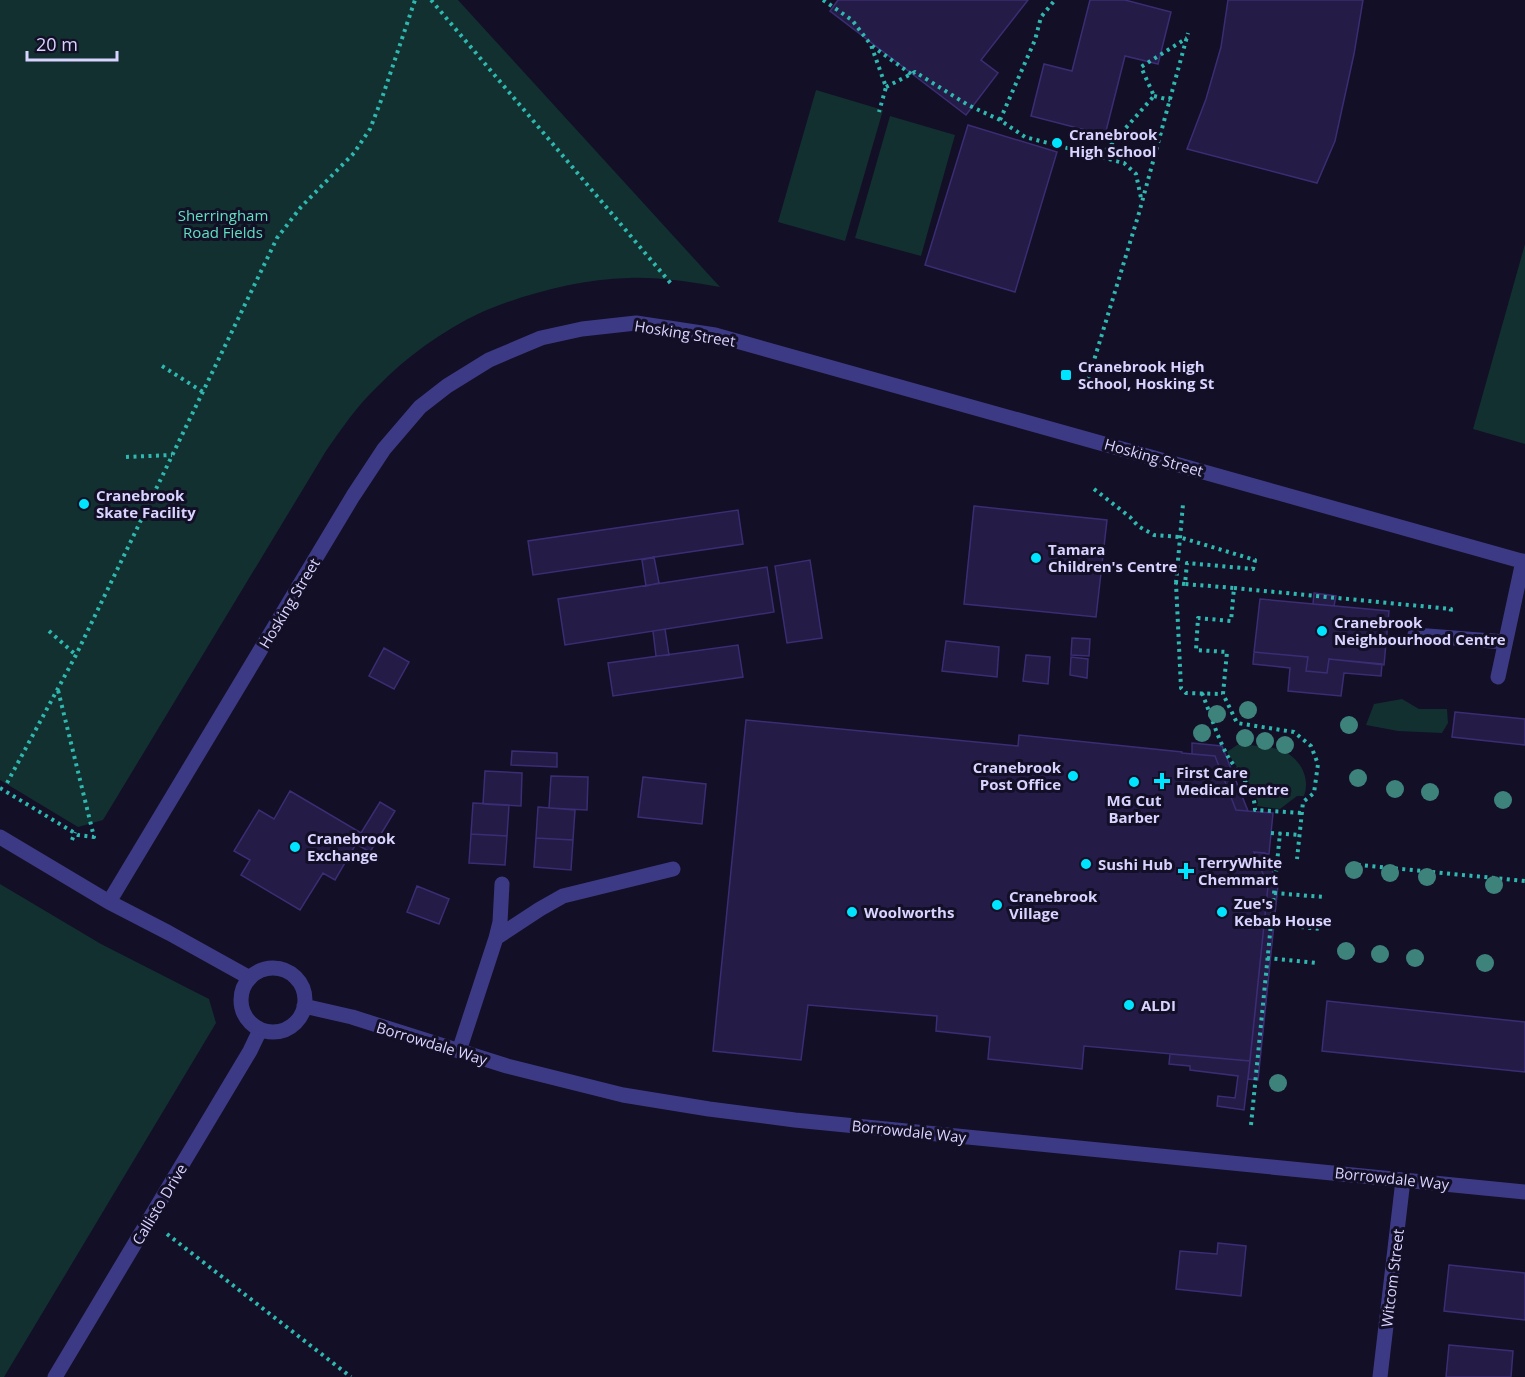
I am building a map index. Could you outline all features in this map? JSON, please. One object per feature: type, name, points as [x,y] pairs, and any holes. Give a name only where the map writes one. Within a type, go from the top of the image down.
[{"type":"street","name":"Hosking Street","points":[[109,902],[347,506],[384,449],[420,407],[447,386],[489,360],[541,338],[582,329],[636,324],[716,335],[1524,561]]},
{"type":"street","points":[[1498,677],[1524,561]]},
{"type":"street","points":[[1414,635],[1505,642]]},
{"type":"street","points":[[0,837],[109,902],[250,978]]},
{"type":"street","points":[[496,938],[563,896],[673,869]]},
{"type":"street","points":[[459,1052],[496,938],[500,922],[502,884]]},
{"type":"street","points":[[268,969],[288,972],[296,978],[305,996],[301,1015],[296,1022],[279,1032],[260,1030],[251,1024],[245,1016],[241,996],[250,978],[268,969]]},
{"type":"street","name":"Borrowdale Way","points":[[304,1006],[352,1017],[507,1066],[623,1095],[731,1112],[1525,1192]]},
{"type":"street","name":"Callisto Drive","points":[[55,1377],[250,1051],[260,1030]]},
{"type":"street","name":"Witcom Street","points":[[1380,1377],[1403,1180]]},
{"type":"path","points":[[7,783],[76,655],[278,238],[302,207],[354,153],[370,129],[390,78],[415,0]]},
{"type":"path","points":[[431,0],[673,286]]},
{"type":"path","points":[[823,0],[852,20],[871,45],[911,74]]},
{"type":"path","points":[[1000,120],[1035,40],[1041,17],[1055,0]]},
{"type":"path","points":[[1088,380],[1142,201],[1187,35],[1141,67],[1154,96]]},
{"type":"path","points":[[871,45],[886,87],[879,112]]},
{"type":"path","points":[[886,87],[915,72],[968,105],[1000,120],[1025,137],[1124,163],[1136,174],[1142,201]]},
{"type":"path","points":[[1101,156],[1154,96]]},
{"type":"path","points":[[1154,96],[1170,100]]},
{"type":"path","points":[[162,366],[203,392]]},
{"type":"path","points":[[126,457],[172,455]]},
{"type":"path","points":[[1094,489],[1154,535],[1179,537],[1256,560],[1253,569],[1187,563],[1185,584]]},
{"type":"path","points":[[1183,504],[1176,583],[1181,688],[1186,693],[1223,694]]},
{"type":"path","points":[[1176,583],[1451,609],[1448,638]]},
{"type":"path","points":[[1234,588],[1231,621],[1198,618],[1196,650],[1227,652],[1223,694],[1237,723],[1294,732],[1311,746],[1318,764],[1314,793],[1303,802],[1297,859]]},
{"type":"path","points":[[49,631],[76,655]]},
{"type":"path","points":[[0,788],[78,834],[94,837],[57,689]]},
{"type":"path","points":[[1202,693],[1227,754],[1250,791],[1255,810],[1302,813]]},
{"type":"path","points":[[72,840],[75,832]]},
{"type":"path","points":[[1271,833],[1299,835]]},
{"type":"path","points":[[1251,1125],[1280,833]]},
{"type":"path","points":[[1350,864],[1525,881]]},
{"type":"path","points":[[1274,893],[1324,897]]},
{"type":"path","points":[[1270,924],[1321,929]]},
{"type":"path","points":[[1267,958],[1317,963]]},
{"type":"path","points":[[149,1220],[351,1377]]},
{"type":"green space","name":"Sherringham Road Fields","points":[[0,0],[458,0],[720,287],[663,279],[629,278],[598,280],[551,289],[505,303],[466,320],[438,336],[400,365],[363,402],[326,451],[103,820],[78,827],[0,780]]},
{"type":"green space","points":[[816,90],[883,110],[845,241],[778,222]]},
{"type":"green space","points":[[890,116],[955,135],[921,256],[855,238]]},
{"type":"green space","points":[[1525,244],[1525,444],[1473,429]]},
{"type":"green space","points":[[1402,699],[1419,709],[1447,709],[1448,723],[1442,733],[1398,731],[1366,725],[1374,704]]},
{"type":"green space","points":[[1237,745],[1275,749],[1293,757],[1302,768],[1306,782],[1304,796],[1297,796],[1280,809],[1257,806],[1258,802],[1247,779],[1227,752]]},
{"type":"green space","points":[[0,884],[101,944],[209,999],[216,1023],[4,1377],[0,1377]]},
{"type":"building","points":[[838,0],[1028,0],[981,60],[998,73],[966,115],[830,11]]},
{"type":"building","points":[[1090,0],[1125,0],[1171,12],[1158,64],[1125,56],[1105,135],[1031,116],[1044,64],[1072,71]]},
{"type":"building","points":[[1228,0],[1363,0],[1335,141],[1317,183],[1187,149],[1206,99],[1221,47]]},
{"type":"building","points":[[968,125],[1057,152],[1015,292],[925,265]]},
{"type":"building","name":"Tamara Children's Centre","points":[[974,506],[1107,520],[1096,617],[964,604]]},
{"type":"building","points":[[738,510],[743,544],[533,575],[528,541]]},
{"type":"building","points":[[654,557],[659,583],[646,586],[642,560]]},
{"type":"building","points":[[810,560],[822,638],[787,643],[775,566]]},
{"type":"building","points":[[767,567],[774,612],[565,645],[558,599]]},
{"type":"building","points":[[1314,593],[1336,596],[1334,606],[1313,604]]},
{"type":"building","name":"Cranebrook Neighbourhood Centre","points":[[1260,599],[1389,611],[1384,665],[1329,659],[1327,673],[1306,671],[1308,657],[1254,652]]},
{"type":"building","points":[[665,629],[669,655],[656,656],[653,631]]},
{"type":"building","points":[[1072,638],[1090,639],[1089,656],[1071,655]]},
{"type":"building","points":[[946,641],[999,647],[997,677],[942,671]]},
{"type":"building","points":[[738,645],[743,677],[613,696],[608,663]]},
{"type":"building","points":[[384,648],[409,662],[394,689],[369,676]]},
{"type":"building","points":[[1254,652],[1308,657],[1306,671],[1327,673],[1329,659],[1382,664],[1381,676],[1344,673],[1341,696],[1288,691],[1290,668],[1253,664]]},
{"type":"building","points":[[1026,655],[1050,657],[1048,684],[1023,681]]},
{"type":"building","points":[[1071,657],[1088,659],[1087,678],[1070,675]]},
{"type":"building","points":[[1455,712],[1525,719],[1525,745],[1452,737]]},
{"type":"building","name":"Cranebrook Village","points":[[746,720],[1018,746],[1019,735],[1215,756],[1236,810],[1273,813],[1269,854],[1254,852],[1268,886],[1250,1061],[1084,1046],[1082,1069],[988,1059],[990,1037],[936,1031],[937,1016],[808,1005],[801,1060],[713,1051]]},
{"type":"building","points":[[1192,743],[1222,746],[1248,811],[1236,810],[1215,756],[1192,754]]},
{"type":"building","points":[[512,751],[557,753],[557,767],[511,765]]},
{"type":"building","points":[[485,771],[522,773],[521,806],[483,804]]},
{"type":"building","points":[[551,776],[588,777],[587,810],[549,808]]},
{"type":"building","points":[[643,777],[706,784],[702,824],[638,817]]},
{"type":"building","name":"Cranebrook Exchange","points":[[290,791],[361,833],[380,802],[395,811],[370,852],[356,844],[335,880],[323,873],[300,910],[241,875],[250,860],[234,851],[259,810],[274,819]]},
{"type":"building","points":[[473,803],[509,805],[507,836],[471,834]]},
{"type":"building","points":[[538,807],[575,810],[573,840],[536,838]]},
{"type":"building","points":[[471,834],[507,836],[505,865],[469,863]]},
{"type":"building","points":[[536,838],[573,840],[571,870],[534,867]]},
{"type":"building","points":[[1254,852],[1265,853],[1278,885],[1258,1080],[1248,1079],[1268,886]]},
{"type":"building","points":[[417,886],[449,899],[439,924],[407,912]]},
{"type":"building","points":[[1327,1001],[1525,1022],[1525,1072],[1322,1051]]},
{"type":"building","points":[[1170,1054],[1250,1061],[1244,1110],[1217,1106],[1218,1096],[1235,1098],[1238,1076],[1190,1070],[1190,1066],[1169,1064]]},
{"type":"building","points":[[1218,1243],[1246,1246],[1241,1296],[1176,1289],[1180,1251],[1217,1254]]},
{"type":"building","points":[[1449,1265],[1525,1273],[1525,1320],[1444,1311]]},
{"type":"building","points":[[1449,1345],[1513,1351],[1511,1377],[1446,1377]]},
{"type":"place","name":"Cranebrook High School","points":[[1057,143]]},
{"type":"place","name":"Cranebrook High School, Hosking St","points":[[1066,375]]},
{"type":"place","name":"Cranebrook Skate Facility","points":[[84,504]]},
{"type":"place","name":"Tamara Children's Centre","points":[[1036,558]]},
{"type":"place","name":"Cranebrook Neighbourhood Centre","points":[[1322,631]]},
{"type":"place","name":"Cranebrook Post Office","points":[[1073,776]]},
{"type":"place","name":"First Care Medical Centre","points":[[1162,781]]},
{"type":"place","name":"MG Cut Barber","points":[[1134,782]]},
{"type":"place","name":"Cranebrook Exchange","points":[[295,847]]},
{"type":"place","name":"Sushi Hub","points":[[1086,864]]},
{"type":"place","name":"TerryWhite Chemmart","points":[[1186,871]]},
{"type":"place","name":"Cranebrook Village","points":[[997,905]]},
{"type":"place","name":"Woolworths","points":[[852,912]]},
{"type":"place","name":"Zue's Kebab House","points":[[1222,912]]},
{"type":"place","name":"ALDI","points":[[1129,1005]]}]
